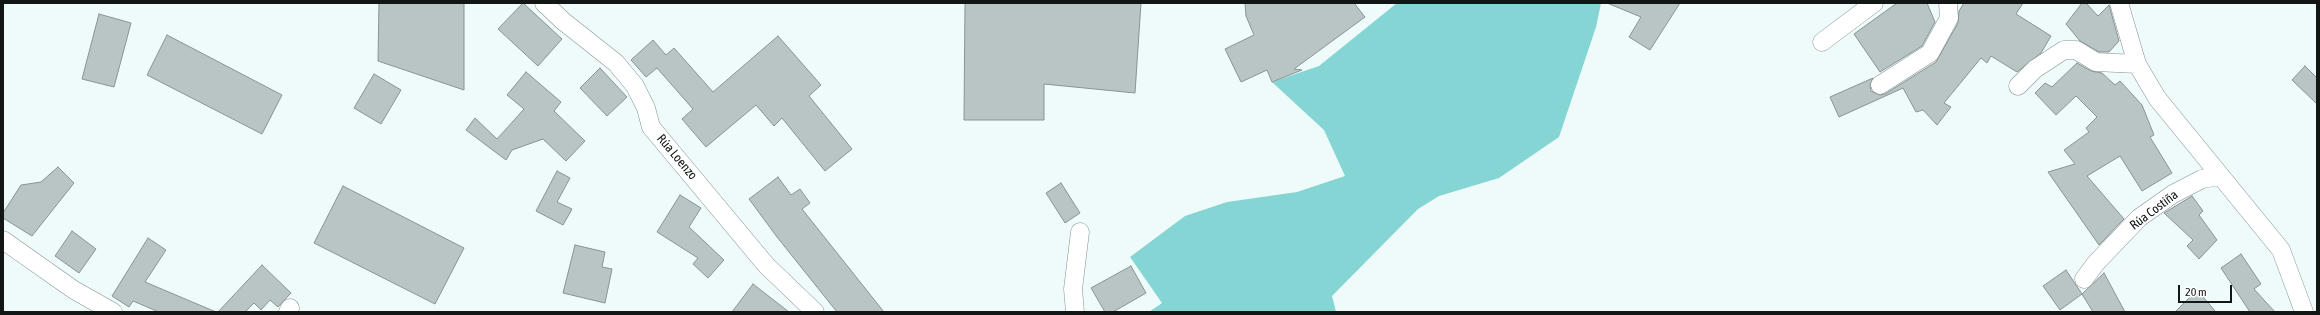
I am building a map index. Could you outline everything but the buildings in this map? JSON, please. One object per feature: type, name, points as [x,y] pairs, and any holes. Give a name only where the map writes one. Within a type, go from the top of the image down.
[{"type":"street","name":"Rúa Loenzo","points":[[544,3],[562,21],[616,63],[634,86],[646,108],[651,127],[766,265],[815,312]]},
{"type":"street","points":[[1822,42],[1874,3]]},
{"type":"street","points":[[1880,85],[1930,53],[1949,18],[1948,3]]},
{"type":"street","points":[[2119,3],[2137,64],[2157,98],[2281,250],[2304,312]]},
{"type":"street","points":[[2018,86],[2035,69],[2064,50],[2076,50],[2096,62],[2137,64]]},
{"type":"street","name":"Rúa Costiña","points":[[2084,279],[2096,263],[2139,218],[2173,194],[2202,179],[2220,176]]},
{"type":"street","points":[[1075,312],[1073,289],[1080,232]]},
{"type":"street","points":[[3,240],[74,290],[112,312]]},
{"type":"shaded area","points":[[1397,3],[1601,3],[1596,27],[1559,137],[1499,178],[1439,196],[1418,209],[1332,296],[1336,312],[1149,312],[1162,303],[1130,257],[1185,216],[1227,202],[1297,192],[1345,176],[1324,130],[1272,82],[1319,66]]}]
